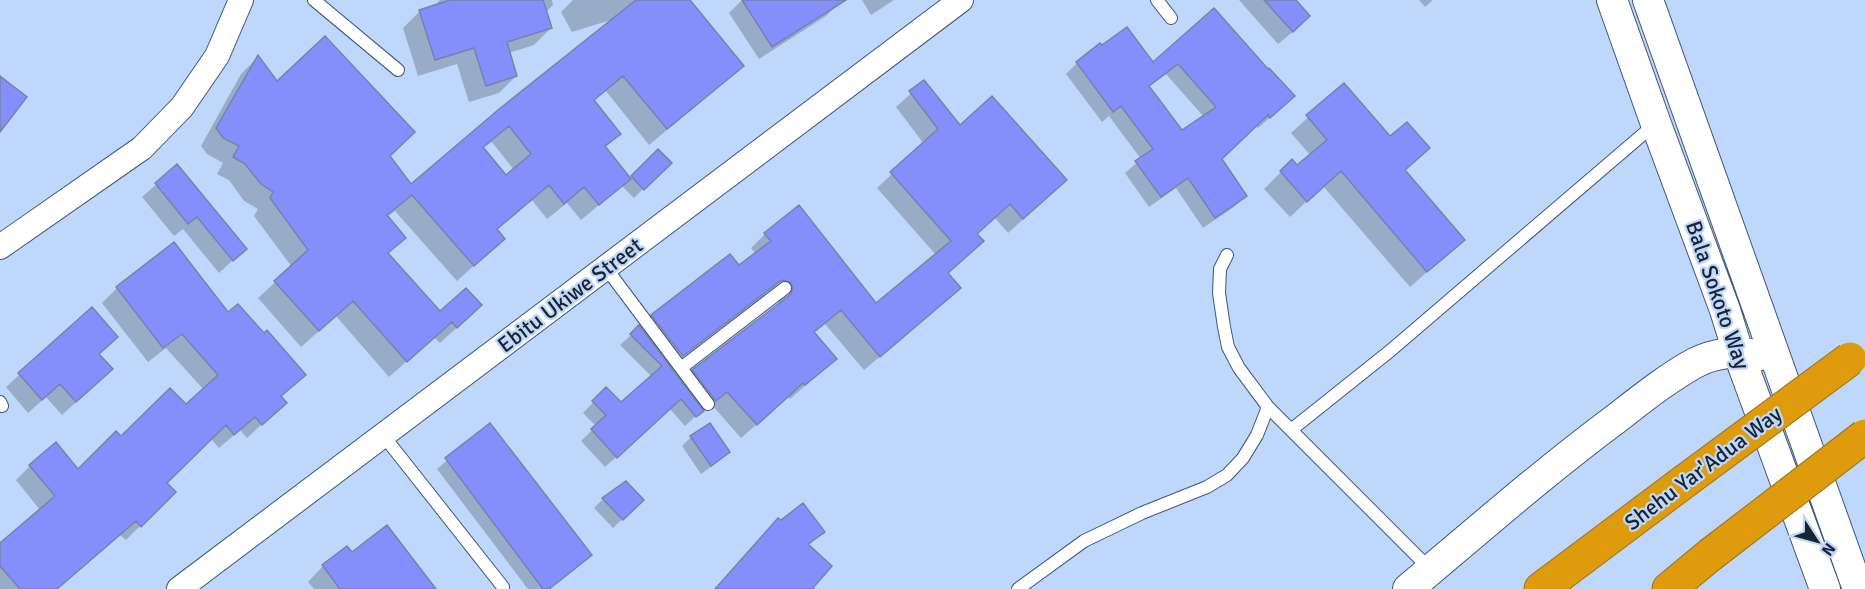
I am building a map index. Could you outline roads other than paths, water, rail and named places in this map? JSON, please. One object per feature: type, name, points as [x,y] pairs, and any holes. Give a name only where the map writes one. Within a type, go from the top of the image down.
[{"type":"highway","name":"Shehu Yar'Adua Way","points":[[1541,589],[1857,353]]},
{"type":"highway","points":[[1669,589],[1865,436]]},
{"type":"street","points":[[0,247],[142,148],[182,107],[217,56],[241,0]]},
{"type":"street","name":"Ebitu Ukiwe Street","points":[[179,589],[961,0]]},
{"type":"street","name":"Bala Sokoto Way","points":[[1612,0],[1825,589]]},
{"type":"street","name":"Bala Sokoto Way","points":[[1648,0],[1857,588]]},
{"type":"street","points":[[1408,589],[1581,445],[1695,363],[1708,350],[1720,330],[1725,310]]},
{"type":"street","points":[[1695,363],[1710,357],[1738,352],[1749,353],[1765,360],[1784,382]]},
{"type":"lane","points":[[314,0],[398,70]]},
{"type":"lane","points":[[1157,0],[1171,18]]},
{"type":"lane","points":[[1291,430],[1390,351],[1656,124]]},
{"type":"lane","points":[[1227,255],[1220,269],[1219,293],[1228,347],[1239,368],[1268,407],[1431,570]]},
{"type":"lane","points":[[606,268],[708,404]]},
{"type":"lane","points":[[681,368],[785,288]]},
{"type":"lane","points":[[1018,589],[1084,541],[1142,513],[1207,487],[1227,475],[1243,458],[1257,435],[1268,407]]},
{"type":"lane","points":[[383,435],[503,587]]}]
